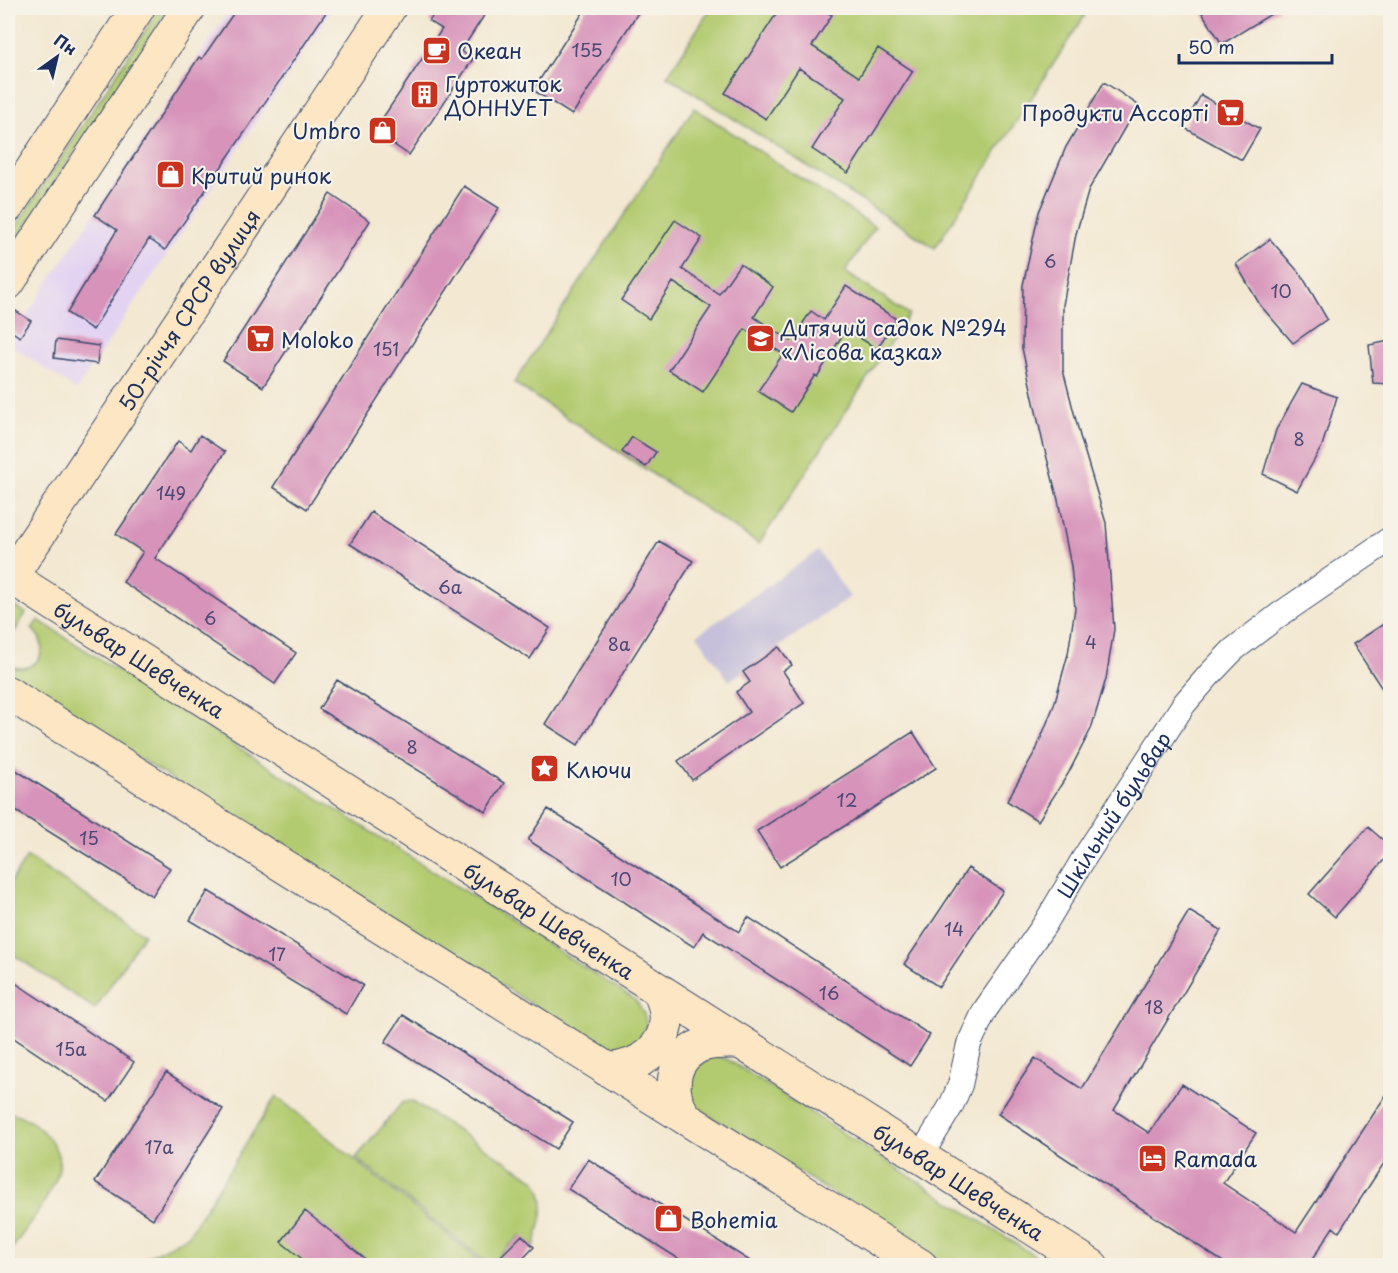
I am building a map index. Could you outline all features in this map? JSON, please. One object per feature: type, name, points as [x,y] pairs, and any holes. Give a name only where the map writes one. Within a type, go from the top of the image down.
[{"type":"main road","points":[[8,206],[138,8]]},
{"type":"main road","points":[[8,283],[189,8]]},
{"type":"main road","name":"50-річчя СРСР вулиця","points":[[8,577],[389,8]]},
{"type":"main road","name":"бульвар Шевченка","points":[[8,577],[1092,1266]]},
{"type":"main road","points":[[8,693],[921,1266]]},
{"type":"main road","points":[[606,1069],[630,1066],[657,1047],[666,1023],[665,1008],[659,990]]},
{"type":"main road","points":[[687,1119],[679,1109],[674,1088],[674,1080],[682,1062],[699,1047],[715,1042],[740,1042]]},
{"type":"street","name":"Шкільний бульвар","points":[[920,1157],[951,1106],[960,1085],[969,1044],[985,1010],[1045,924],[1084,858],[1184,704],[1233,650],[1279,615],[1390,539]]},
{"type":"shaded area","name":"Критий ринок","points":[[231,8],[333,8],[76,390],[8,343]]},
{"type":"shaded area","points":[[818,551],[850,597],[729,681],[697,635]]},
{"type":"green space","points":[[160,8],[169,8],[8,253],[8,239]]},
{"type":"green space","points":[[711,8],[1074,8],[1085,15],[935,248],[667,76]]},
{"type":"green space","points":[[694,108],[875,227],[845,272],[909,314],[759,544],[514,383]]},
{"type":"green space","points":[[10,607],[16,607],[26,613],[8,642],[8,611]]},
{"type":"green space","points":[[38,620],[634,999],[642,1009],[646,1021],[642,1038],[632,1047],[615,1056],[8,677],[9,666],[27,667],[39,658],[42,652],[41,644],[32,629]]},
{"type":"green space","points":[[27,857],[144,934],[95,1009],[8,951],[8,886]]},
{"type":"green space","points":[[714,1056],[727,1059],[1049,1265],[947,1265],[695,1107],[689,1096],[691,1070]]},
{"type":"green space","points":[[276,1096],[485,1265],[137,1266],[140,1261],[188,1236]]},
{"type":"green space","points":[[411,1101],[535,1180],[540,1188],[543,1205],[534,1247],[521,1235],[489,1265],[356,1158],[401,1104]]},
{"type":"green space","points":[[8,1112],[24,1117],[49,1138],[58,1155],[59,1168],[45,1201],[8,1255]]},
{"type":"building","name":"Критий ринок","points":[[237,8],[329,8],[165,250],[149,239],[93,330],[67,313],[117,230],[95,215],[199,57],[202,59]]},
{"type":"building","name":"Гуртожиток ДОННУЕТ","points":[[437,8],[489,8],[461,51],[473,59],[409,155],[374,131],[442,29],[429,21]]},
{"type":"building","points":[[586,8],[641,8],[572,115],[533,90]]},
{"type":"building","points":[[780,8],[820,8],[832,15],[812,46],[859,77],[878,48],[913,71],[848,173],[812,149],[845,98],[799,68],[766,119],[725,93]]},
{"type":"building","points":[[1199,8],[1281,8],[1222,44]]},
{"type":"building","points":[[1104,82],[1138,105],[1089,189],[1076,234],[1063,305],[1063,370],[1106,523],[1114,629],[1106,679],[1091,729],[1068,774],[1038,821],[1007,801],[1037,748],[1054,705],[1068,654],[1075,608],[1071,566],[1058,500],[1022,348],[1023,285],[1039,212],[1066,147]]},
{"type":"building","points":[[1201,95],[1260,129],[1242,160],[1183,127]]},
{"type":"building","points":[[464,186],[499,208],[307,509],[273,487]]},
{"type":"building","points":[[330,194],[370,221],[263,387],[223,361]]},
{"type":"building","points":[[675,220],[702,238],[682,269],[719,294],[740,264],[773,287],[754,317],[791,341],[811,311],[824,320],[846,286],[896,319],[877,349],[846,329],[817,377],[815,375],[791,412],[758,391],[783,354],[745,329],[703,392],[669,370],[711,307],[673,282],[649,319],[621,300]]},
{"type":"building","points":[[1270,239],[1302,276],[1327,319],[1293,343],[1260,305],[1236,264]]},
{"type":"building","points":[[16,311],[31,321],[20,337],[8,329],[8,323]]},
{"type":"building","points":[[56,340],[99,346],[97,364],[54,358]]},
{"type":"building","points":[[1390,341],[1390,384],[1373,383],[1369,345]]},
{"type":"building","points":[[1302,384],[1337,397],[1322,446],[1297,491],[1263,474],[1276,430]]},
{"type":"building","points":[[200,435],[225,452],[155,558],[296,653],[275,684],[123,582],[143,552],[116,534],[178,441],[191,450]]},
{"type":"building","points":[[632,437],[656,452],[646,467],[622,452]]},
{"type":"building","points":[[371,512],[550,628],[530,659],[350,544]]},
{"type":"building","points":[[659,541],[693,561],[578,745],[545,724]]},
{"type":"building","points":[[1390,620],[1390,701],[1353,644]]},
{"type":"building","points":[[779,647],[792,665],[783,671],[804,703],[692,780],[678,761],[749,712],[736,692],[750,682],[743,672]]},
{"type":"building","points":[[337,680],[504,783],[486,812],[319,709]]},
{"type":"building","points":[[913,732],[936,768],[780,867],[757,831]]},
{"type":"building","points":[[8,765],[170,868],[152,896],[8,806]]},
{"type":"building","points":[[548,809],[739,932],[748,917],[930,1035],[910,1066],[703,932],[694,947],[528,840]]},
{"type":"building","points":[[1368,827],[1390,846],[1390,853],[1335,917],[1309,894]]},
{"type":"building","points":[[968,868],[1003,891],[939,987],[904,964]]},
{"type":"building","points":[[208,891],[363,985],[346,1014],[190,920]]},
{"type":"building","name":"Ramada","points":[[1189,911],[1221,930],[1114,1110],[1149,1133],[1182,1084],[1256,1133],[1223,1183],[1296,1232],[1390,1089],[1390,1154],[1339,1232],[1333,1227],[1308,1266],[1229,1266],[998,1114],[1035,1058],[1082,1089]]},
{"type":"building","points":[[8,978],[134,1062],[108,1101],[8,1034]]},
{"type":"building","points":[[403,1015],[573,1122],[556,1149],[385,1042]]},
{"type":"building","points":[[166,1072],[223,1109],[153,1219],[95,1182]]},
{"type":"building","points":[[588,1159],[758,1266],[690,1266],[568,1189]]},
{"type":"building","points":[[305,1211],[374,1266],[311,1266],[281,1242]]},
{"type":"building","points":[[522,1235],[534,1247],[516,1266],[491,1266]]},
{"type":"place","name":"Океан","points":[[436,50]]},
{"type":"place","name":"Гуртожиток ДОННУЕТ","points":[[424,95]]},
{"type":"place","name":"Продукти Ассорті","points":[[1230,112]]},
{"type":"place","name":"Umbro","points":[[382,130]]},
{"type":"place","name":"Критий ринок","points":[[170,175]]},
{"type":"place","name":"Moloko","points":[[260,339]]},
{"type":"place","name":"Дитячий садок №294 «Лісова казка»","points":[[760,339]]},
{"type":"place","name":"Ключи","points":[[545,769]]},
{"type":"place","name":"Ramada","points":[[1152,1158]]},
{"type":"place","name":"Bohemia","points":[[669,1219]]}]
